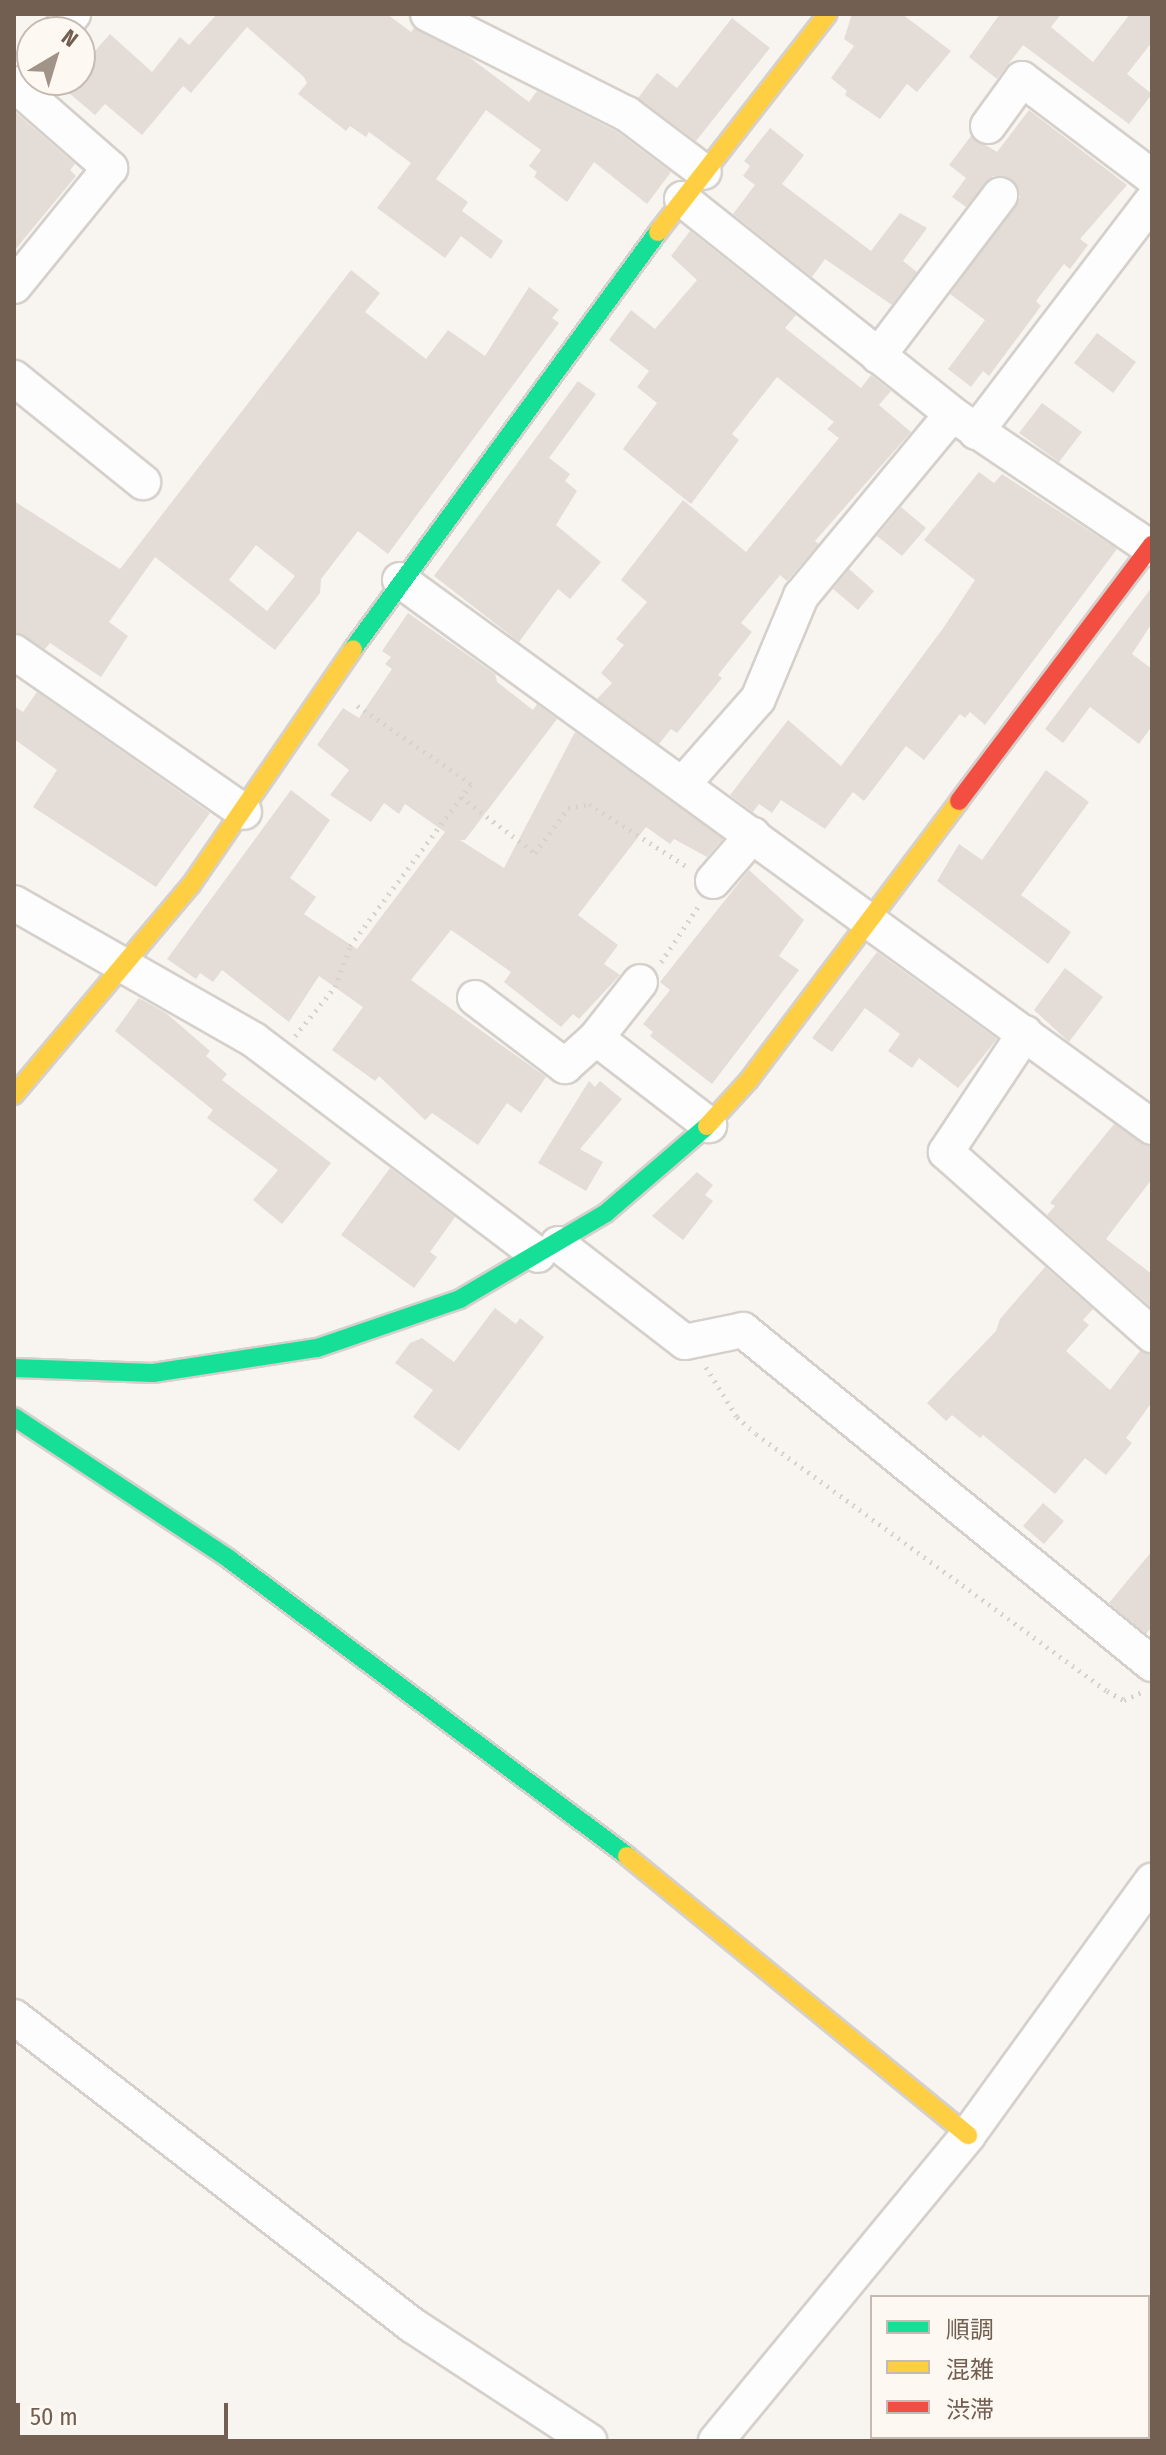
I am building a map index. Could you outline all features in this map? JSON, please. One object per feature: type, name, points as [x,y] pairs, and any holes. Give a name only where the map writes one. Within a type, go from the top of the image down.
[{"type":"street","points":[[428,14],[627,114],[704,172]]},
{"type":"street","points":[[14,1095],[127,966],[244,812],[400,580],[682,199],[828,14]]},
{"type":"street","points":[[988,126],[1022,79],[1152,177]]},
{"type":"street","points":[[14,286],[110,168],[38,96]]},
{"type":"street","points":[[878,356],[1000,195]]},
{"type":"street","points":[[14,1368],[153,1373],[265,1360],[419,1317],[548,1249],[641,1185],[709,1125],[872,921],[1151,547],[964,423],[682,199]]},
{"type":"street","points":[[683,784],[758,699],[801,596],[964,423],[1152,201]]},
{"type":"street","points":[[14,378],[143,482]]},
{"type":"street","points":[[400,580],[1152,1127]]},
{"type":"street","points":[[14,652],[244,812]]},
{"type":"street","points":[[713,881],[753,835]]},
{"type":"street","points":[[14,903],[127,966],[278,1058],[548,1249],[699,1339],[743,1330],[1152,1664]]},
{"type":"street","points":[[475,998],[565,1066],[596,1038],[640,982]]},
{"type":"street","points":[[1025,1033],[946,1152],[1152,1335]]},
{"type":"street","points":[[596,1038],[709,1125]]},
{"type":"street","points":[[14,1417],[229,1559],[664,1884],[968,2135]]},
{"type":"street","points":[[716,2441],[968,2135],[1152,1881]]},
{"type":"street","points":[[14,2017],[412,2325],[589,2441]]},
{"type":"path","points":[[278,1058],[335,987],[350,946],[471,784],[327,686]]},
{"type":"path","points":[[461,797],[535,853],[568,808],[589,804],[637,839],[713,881],[684,930],[640,982]]},
{"type":"path","points":[[699,1339],[737,1417],[769,1443],[1107,1691],[1124,1700],[1152,1688]]},
{"type":"building","points":[[217,14],[387,14],[411,32],[414,28],[469,57],[529,102],[537,91],[616,131],[671,172],[647,204],[594,162],[567,202],[534,177],[537,172],[529,166],[541,150],[486,110],[436,179],[468,202],[462,211],[503,241],[491,259],[461,236],[445,258],[377,208],[411,163],[369,132],[366,137],[350,126],[346,131],[298,94],[307,83],[304,77],[247,27],[191,93],[183,86],[142,135],[105,104],[95,115],[72,96],[96,96],[96,50],[110,34],[152,72],[180,37],[189,45]]},
{"type":"building","points":[[852,14],[902,14],[951,51],[917,92],[907,84],[880,119],[845,95],[847,91],[831,78],[854,46],[844,39]]},
{"type":"building","points":[[1000,14],[1061,14],[1051,27],[1093,62],[1130,14],[1152,14],[1152,42],[1127,74],[1152,94],[1129,124],[1023,45],[997,79],[969,57]]},
{"type":"building","points":[[732,18],[770,48],[696,141],[638,98],[657,73],[677,88]]},
{"type":"building","points":[[1029,110],[1127,185],[1080,239],[1088,245],[1070,269],[1064,264],[1036,301],[1041,306],[989,376],[983,371],[971,387],[948,369],[985,320],[950,294],[1020,197],[1011,179],[993,176],[966,207],[952,197],[966,178],[949,165],[971,136],[997,152]]},
{"type":"building","points":[[14,111],[75,164],[70,170],[76,176],[14,251]]},
{"type":"building","points":[[770,128],[804,155],[782,184],[871,251],[900,213],[927,228],[903,261],[917,272],[892,305],[825,259],[812,277],[733,214],[755,185],[743,176],[750,166],[744,161]]},
{"type":"building","points":[[690,231],[796,315],[785,328],[861,388],[871,375],[891,391],[879,405],[911,432],[815,541],[819,544],[787,581],[780,575],[741,623],[752,632],[718,675],[722,678],[677,733],[671,729],[659,744],[597,699],[612,683],[601,673],[624,645],[616,639],[647,602],[621,580],[683,500],[746,552],[839,438],[827,429],[834,422],[777,377],[732,434],[739,440],[691,504],[623,449],[657,403],[637,387],[649,371],[609,340],[631,310],[655,329],[697,280],[671,256]]},
{"type":"building","points":[[351,270],[380,293],[365,312],[426,359],[448,330],[485,356],[529,287],[559,310],[552,318],[559,323],[388,554],[358,531],[321,579],[320,593],[275,650],[155,557],[109,622],[128,636],[101,677],[50,643],[45,649],[14,632],[14,501],[120,569]],"holes":[[[256,545],[295,576],[267,611],[229,580]]]},
{"type":"building","points":[[1097,333],[1136,362],[1113,393],[1074,363]]},
{"type":"building","points":[[578,381],[596,394],[549,458],[570,474],[565,481],[577,491],[556,525],[601,562],[570,599],[558,589],[519,642],[434,576]]},
{"type":"building","points":[[1042,403],[1082,432],[1059,462],[1019,433]]},
{"type":"building","points":[[979,472],[994,483],[1002,474],[1117,549],[985,725],[970,712],[965,718],[960,714],[924,760],[906,746],[864,801],[853,792],[825,829],[781,800],[772,813],[759,804],[753,812],[730,795],[788,720],[841,766],[944,627],[975,580],[924,540]]},
{"type":"building","points":[[901,507],[926,528],[902,556],[877,536]]},
{"type":"building","points":[[849,569],[874,591],[858,610],[833,589]]},
{"type":"building","points":[[1152,587],[1152,623],[1132,654],[1152,669],[1152,726],[1139,744],[1090,707],[1063,743],[1045,729]]},
{"type":"building","points":[[408,613],[495,674],[497,682],[533,710],[537,704],[557,719],[465,840],[460,840],[504,868],[575,732],[723,839],[707,857],[674,839],[670,844],[646,827],[578,915],[618,945],[604,964],[620,975],[579,1019],[573,1014],[561,1027],[504,982],[511,972],[451,930],[411,980],[546,1077],[521,1113],[507,1103],[478,1145],[432,1113],[425,1120],[379,1076],[375,1081],[332,1050],[363,1007],[319,976],[289,1022],[222,970],[213,982],[200,973],[196,979],[167,959],[291,790],[330,820],[290,878],[316,897],[304,914],[357,949],[445,832],[405,804],[399,814],[384,803],[371,822],[330,795],[349,770],[317,745],[343,708],[359,718],[392,669],[385,664],[391,657],[382,651]]},
{"type":"building","points":[[37,692],[210,813],[156,887],[33,807],[57,770],[14,739],[14,706],[23,712]]},
{"type":"building","points":[[1046,770],[1089,802],[1021,895],[1071,932],[1048,964],[937,881],[959,844],[982,860]]},
{"type":"building","points":[[749,870],[804,920],[779,956],[799,970],[712,1084],[650,1036],[653,1032],[643,1024],[670,990],[660,982]]},
{"type":"building","points":[[877,952],[997,1039],[958,1088],[919,1058],[912,1068],[888,1051],[900,1034],[865,1008],[832,1052],[812,1038]]},
{"type":"building","points":[[1065,968],[1103,997],[1069,1042],[1034,1010]]},
{"type":"building","points":[[139,998],[166,1013],[210,1051],[206,1056],[227,1074],[222,1080],[331,1163],[282,1224],[253,1200],[278,1170],[207,1118],[213,1110],[115,1031]]},
{"type":"building","points":[[589,1081],[595,1087],[600,1081],[622,1099],[580,1149],[603,1162],[586,1191],[538,1163]]},
{"type":"building","points":[[1114,1124],[1152,1148],[1152,1179],[1106,1239],[1152,1274],[1152,1308],[1047,1215],[1055,1206],[1050,1203]]},
{"type":"building","points":[[390,1168],[455,1217],[430,1252],[437,1257],[414,1288],[341,1235]]},
{"type":"building","points":[[697,1172],[713,1185],[705,1195],[713,1201],[683,1240],[652,1216]]},
{"type":"building","points":[[1045,1267],[1093,1309],[1083,1320],[1089,1325],[1066,1351],[1110,1390],[1140,1351],[1152,1354],[1152,1402],[1126,1438],[1132,1443],[1106,1475],[1085,1458],[1055,1494],[983,1435],[980,1438],[952,1415],[946,1421],[927,1403],[996,1331],[1000,1319]]},
{"type":"building","points":[[495,1308],[516,1324],[520,1318],[544,1337],[459,1451],[413,1417],[433,1390],[395,1363],[410,1343],[422,1338],[454,1362]]},
{"type":"building","points":[[1043,1503],[1064,1521],[1044,1544],[1023,1526]]},
{"type":"building","points":[[1152,1551],[1152,1627],[1146,1634],[1109,1603]]},
{"type":"traffic: fast","points":[[353,649],[658,232]]},
{"type":"traffic: fast","points":[[14,1368],[153,1373],[317,1348],[460,1299],[606,1213],[707,1126]]},
{"type":"traffic: fast","points":[[14,1417],[229,1559],[627,1856]]},
{"type":"traffic: slow","points":[[658,232],[828,14]]},
{"type":"traffic: slow","points":[[14,1095],[191,885],[353,649]]},
{"type":"traffic: slow","points":[[707,1126],[749,1080],[959,801]]},
{"type":"traffic: slow","points":[[627,1856],[968,2135]]},
{"type":"traffic: jam","points":[[959,801],[1152,545]]}]
